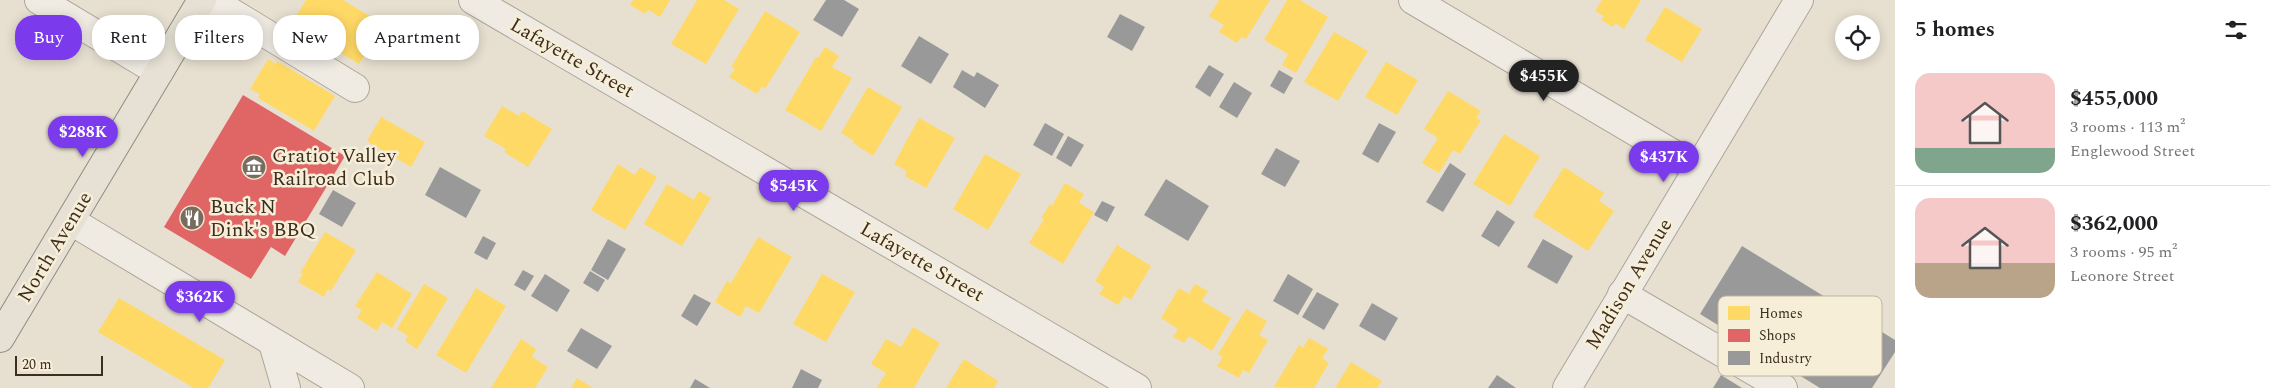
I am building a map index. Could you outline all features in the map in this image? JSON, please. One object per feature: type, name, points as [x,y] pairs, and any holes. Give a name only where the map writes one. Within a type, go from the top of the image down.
[{"type":"main road","name":"North Avenue","points":[[0,338],[202,0]]},
{"type":"street","points":[[39,0],[159,72]]},
{"type":"street","points":[[211,0],[355,88]]},
{"type":"street","name":"Lafayette Street","points":[[473,0],[1137,388]]},
{"type":"street","points":[[1413,0],[1697,168]]},
{"type":"street","name":"Madison Avenue","points":[[1567,388],[1799,0]]},
{"type":"street","points":[[71,221],[350,388]]},
{"type":"street","points":[[1622,294],[1718,350]]},
{"type":"street","points":[[273,343],[286,388]]},
{"type":"street","points":[[1762,376],[1783,388]]},
{"type":"building: Homes","points":[[306,0],[343,0],[368,15],[356,15],[356,60],[361,60],[359,64],[346,56],[346,15],[297,15]]},
{"type":"building: Homes","points":[[633,0],[670,0],[660,17],[648,10],[645,14],[630,5]]},
{"type":"building: Homes","points":[[697,0],[724,0],[739,9],[706,64],[671,44]]},
{"type":"building: Homes","points":[[1219,0],[1270,0],[1246,39],[1241,37],[1237,43],[1219,32],[1224,25],[1209,16]]},
{"type":"building: Homes","points":[[1287,0],[1300,0],[1328,17],[1296,73],[1282,65],[1288,54],[1264,40]]},
{"type":"building: Homes","points":[[1602,0],[1641,0],[1624,29],[1615,23],[1613,27],[1601,20],[1604,16],[1595,11]]},
{"type":"building: Homes","points":[[1665,7],[1702,29],[1682,62],[1645,40]]},
{"type":"building: Homes","points":[[765,11],[800,32],[765,89],[762,86],[757,94],[729,77],[735,69],[731,67]]},
{"type":"building: Homes","points":[[1334,32],[1368,51],[1338,101],[1304,82]]},
{"type":"building: Homes","points":[[825,47],[839,56],[832,67],[852,78],[821,131],[785,110],[816,57],[818,58]]},
{"type":"building: Homes","points":[[268,59],[276,64],[277,61],[335,96],[314,131],[258,98],[260,94],[250,89]]},
{"type":"building: Homes","points":[[1386,62],[1418,80],[1397,115],[1365,97]]},
{"type":"building: Homes","points":[[868,87],[902,107],[873,156],[841,133]]},
{"type":"building: Homes","points":[[1448,91],[1481,111],[1476,118],[1481,120],[1460,154],[1453,150],[1439,173],[1422,163],[1438,138],[1424,129]]},
{"type":"building: Homes","points":[[502,106],[519,116],[522,111],[552,129],[528,167],[504,152],[506,149],[484,136]]},
{"type":"building: Homes","points":[[381,117],[425,142],[411,167],[367,141]]},
{"type":"building: Homes","points":[[919,118],[955,138],[926,188],[905,176],[907,171],[894,164]]},
{"type":"building: Homes","points":[[1504,134],[1540,156],[1510,206],[1473,184]]},
{"type":"building: Homes","points":[[985,154],[1021,174],[988,230],[953,209]]},
{"type":"building: Homes","points":[[618,164],[635,175],[640,167],[657,177],[625,230],[591,210]]},
{"type":"building: Homes","points":[[1564,167],[1604,193],[1599,201],[1614,211],[1588,251],[1533,216]]},
{"type":"building: Homes","points":[[1065,183],[1084,194],[1079,203],[1094,212],[1063,264],[1029,243],[1044,219],[1041,218],[1050,204],[1052,206]]},
{"type":"building: Homes","points":[[667,184],[694,200],[699,191],[711,198],[682,246],[644,224]]},
{"type":"building: Homes","points":[[325,232],[356,250],[331,291],[328,289],[324,297],[298,282],[303,274],[300,273]]},
{"type":"building: Homes","points":[[758,237],[792,257],[759,313],[746,306],[740,317],[715,302],[727,281],[731,283]]},
{"type":"building: Homes","points":[[1117,245],[1151,266],[1131,300],[1124,296],[1118,305],[1099,294],[1104,287],[1095,281]]},
{"type":"building: Homes","points":[[377,272],[412,294],[392,328],[382,322],[377,331],[357,318],[362,310],[355,306]]},
{"type":"building: Homes","points":[[822,274],[855,292],[826,342],[793,324]]},
{"type":"building: Homes","points":[[424,284],[448,298],[417,349],[405,341],[408,336],[397,329]]},
{"type":"building: Homes","points":[[1195,284],[1208,291],[1202,301],[1231,318],[1212,351],[1189,336],[1184,343],[1173,337],[1178,329],[1161,318],[1179,288],[1189,294]]},
{"type":"building: Homes","points":[[476,288],[506,306],[466,373],[436,355]]},
{"type":"building: Homes","points":[[119,298],[225,360],[208,388],[194,388],[98,332]]},
{"type":"building: Homes","points":[[1246,309],[1267,321],[1259,335],[1268,340],[1249,373],[1243,370],[1239,378],[1217,366],[1223,357],[1218,354]]},
{"type":"building: Homes","points":[[913,327],[940,343],[914,388],[877,387],[886,373],[871,364],[886,339],[901,347]]},
{"type":"building: Homes","points":[[1309,338],[1328,349],[1322,358],[1329,363],[1314,388],[1274,387],[1299,345],[1303,348]]},
{"type":"building: Homes","points":[[521,339],[536,349],[532,357],[548,367],[535,388],[491,388]]},
{"type":"building: Homes","points":[[964,359],[998,381],[994,388],[946,388]]},
{"type":"building: Homes","points":[[1351,362],[1382,381],[1377,388],[1335,388]]},
{"type":"building: Homes","points":[[577,378],[593,388],[571,388]]},
{"type":"building: Shops","points":[[243,95],[345,156],[285,256],[271,247],[251,279],[164,227]]},
{"type":"building: Industry","points":[[826,0],[844,0],[859,9],[842,37],[813,20]]},
{"type":"building: Industry","points":[[1120,14],[1145,27],[1132,51],[1107,37]]},
{"type":"building: Industry","points":[[919,36],[949,54],[931,84],[901,66]]},
{"type":"building: Industry","points":[[1209,65],[1224,74],[1210,97],[1195,87]]},
{"type":"building: Industry","points":[[962,70],[974,77],[977,72],[999,85],[985,108],[953,87]]},
{"type":"building: Industry","points":[[1279,70],[1293,78],[1284,94],[1270,86]]},
{"type":"building: Industry","points":[[1234,82],[1252,93],[1237,118],[1219,107]]},
{"type":"building: Industry","points":[[1045,123],[1064,134],[1052,156],[1033,145]]},
{"type":"building: Industry","points":[[1379,123],[1396,132],[1378,163],[1362,154]]},
{"type":"building: Industry","points":[[1068,136],[1084,145],[1071,167],[1056,158]]},
{"type":"building: Industry","points":[[1276,148],[1300,161],[1285,187],[1261,174]]},
{"type":"building: Industry","points":[[1450,163],[1466,174],[1443,212],[1426,202]]},
{"type":"building: Industry","points":[[440,167],[481,190],[466,218],[425,195]]},
{"type":"building: Industry","points":[[1166,179],[1209,206],[1188,241],[1144,215]]},
{"type":"building: Industry","points":[[333,190],[356,203],[342,227],[319,214]]},
{"type":"building: Industry","points":[[1102,201],[1115,207],[1107,222],[1094,215]]},
{"type":"building: Industry","points":[[1497,210],[1515,222],[1499,247],[1481,236]]},
{"type":"building: Industry","points":[[483,236],[496,243],[487,260],[474,253]]},
{"type":"building: Industry","points":[[608,239],[626,249],[608,280],[591,270]]},
{"type":"building: Industry","points":[[1543,239],[1573,256],[1557,284],[1527,267]]},
{"type":"building: Industry","points":[[1742,246],[1823,296],[1718,296],[1718,325],[1700,314]]},
{"type":"building: Industry","points":[[523,270],[534,276],[525,291],[514,285]]},
{"type":"building: Industry","points":[[590,271],[605,280],[598,292],[583,283]]},
{"type":"building: Industry","points":[[545,274],[570,290],[557,312],[531,296]]},
{"type":"building: Industry","points":[[1288,274],[1313,289],[1298,315],[1273,301]]},
{"type":"building: Industry","points":[[1317,292],[1339,304],[1324,330],[1302,317]]},
{"type":"building: Industry","points":[[694,294],[711,303],[697,326],[681,316]]},
{"type":"building: Industry","points":[[1372,303],[1398,318],[1385,341],[1359,326]]},
{"type":"building: Industry","points":[[581,328],[612,346],[597,369],[567,351]]},
{"type":"building: Industry","points":[[1882,332],[1895,340],[1895,352],[1882,372]]},
{"type":"building: Industry","points":[[801,369],[822,380],[818,388],[792,388]]},
{"type":"building: Industry","points":[[1497,375],[1516,388],[1488,388]]},
{"type":"building: Industry","points":[[1720,376],[1723,376],[1742,388],[1713,388]]},
{"type":"building: Industry","points":[[1801,376],[1880,376],[1872,388],[1820,388]]},
{"type":"building: Industry","points":[[695,379],[710,388],[690,388]]},
{"type":"place","name":"Gratiot Valley Railroad Club","points":[[254,167]]},
{"type":"place","name":"Buck N Dink's BBQ","points":[[192,218]]}]
